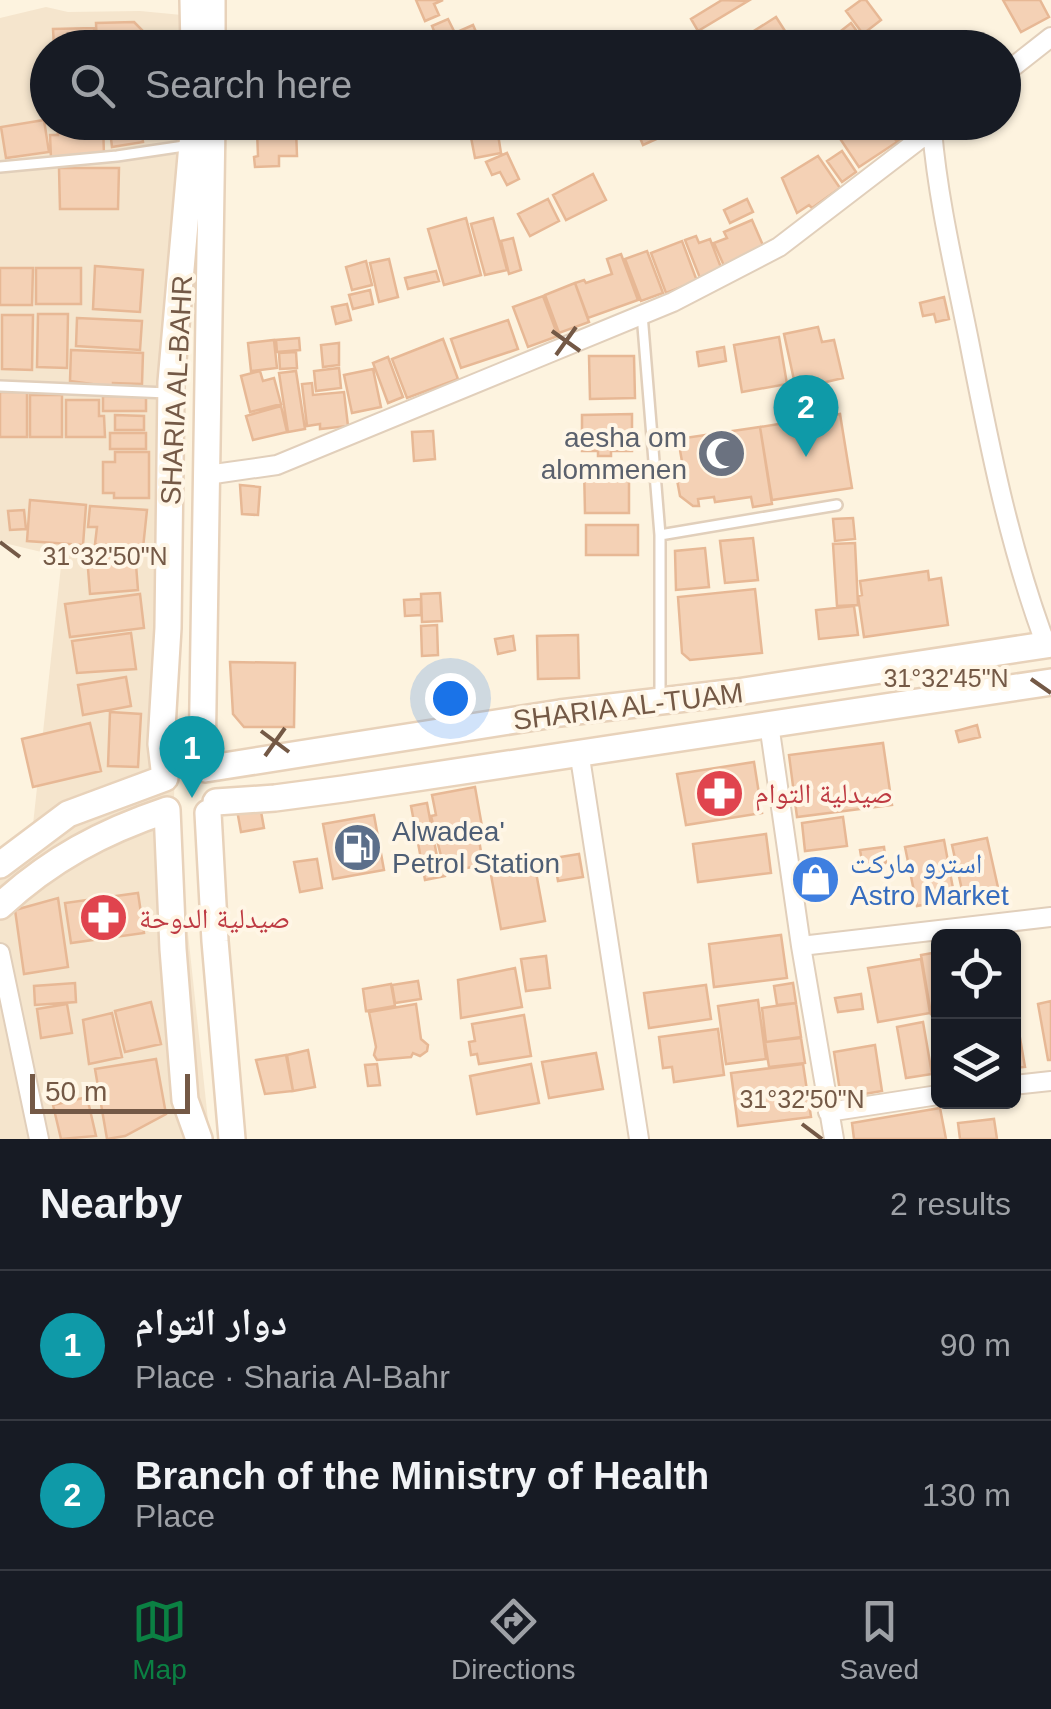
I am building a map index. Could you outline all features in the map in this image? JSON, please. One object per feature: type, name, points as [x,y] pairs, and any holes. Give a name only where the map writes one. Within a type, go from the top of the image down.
[{"type":"main road","points":[[192,0],[193,30]]},
{"type":"main road","points":[[212,0],[212,30]]},
{"type":"main road","name":"SHARIA AL-BAHR","points":[[0,865],[68,814],[165,778],[162,744],[168,628],[171,394],[193,140]]},
{"type":"main road","name":"SHARIA AL-BAHR","points":[[204,768],[212,140]]},
{"type":"main road","name":"SHARIA AL-TUAM","points":[[204,768],[1048,644]]},
{"type":"main road","name":"SHARIA AL-TUAM","points":[[212,807],[1051,682]]},
{"type":"main road","points":[[199,1139],[185,1100],[167,810],[161,792],[167,774],[183,764],[204,768],[217,787],[212,807],[232,1139]]},
{"type":"main road","points":[[0,906],[30,878],[70,851],[117,827],[167,810],[187,820],[212,807]]},
{"type":"street","points":[[1021,61],[1051,38]]},
{"type":"street","points":[[207,475],[277,464],[674,302],[778,247],[919,140]]},
{"type":"street","points":[[937,140],[936,179],[994,468],[1026,591],[1048,644]]},
{"type":"street","points":[[768,724],[834,1139]]},
{"type":"street","points":[[580,751],[639,1139]]},
{"type":"street","points":[[801,946],[1051,917]]},
{"type":"street","points":[[0,953],[39,1139]]},
{"type":"street","points":[[1021,1084],[1051,1080]]},
{"type":"street","points":[[828,1112],[931,1096]]},
{"type":"lane","points":[[0,167],[117,156],[171,140]]},
{"type":"lane","points":[[642,314],[660,536],[660,700]]},
{"type":"lane","points":[[0,386],[171,394]]},
{"type":"lane","points":[[660,536],[838,505]]},
{"type":"shaded area","points":[[46,7],[68,12],[182,15],[182,30],[30,30],[30,140],[183,140],[174,803],[210,1139],[0,1139],[0,870],[31,843],[62,557],[0,542],[0,18]]},
{"type":"building","points":[[416,0],[443,0],[434,4],[439,15],[425,21]]},
{"type":"building","points":[[722,0],[748,1],[700,30],[691,19]]},
{"type":"building","points":[[866,0],[881,20],[868,30],[860,30],[846,11]]},
{"type":"building","points":[[1003,0],[1040,0],[1049,17],[1020,30]]},
{"type":"building","points":[[776,17],[784,30],[755,30]]},
{"type":"building","points":[[448,19],[454,30],[434,30],[432,26]]},
{"type":"building","points":[[134,22],[142,30],[96,30],[96,23]]},
{"type":"building","points":[[30,122],[30,140],[47,140],[49,152],[6,158],[1,127]]},
{"type":"building","points":[[50,140],[104,140],[104,155],[51,158]]},
{"type":"building","points":[[111,140],[143,140],[143,142],[112,147]]},
{"type":"building","points":[[257,140],[296,140],[297,156],[279,156],[279,166],[255,167],[254,157],[258,156]]},
{"type":"building","points":[[472,140],[499,140],[501,153],[475,158]]},
{"type":"building","points":[[841,140],[896,140],[897,142],[859,167]]},
{"type":"building","points":[[842,151],[856,172],[842,182],[827,161]]},
{"type":"building","points":[[507,153],[519,179],[507,185],[500,172],[492,175],[486,162]]},
{"type":"building","points":[[818,156],[840,188],[812,208],[809,205],[797,213],[782,178]]},
{"type":"building","points":[[59,168],[119,168],[118,209],[60,209]]},
{"type":"building","points":[[593,174],[606,200],[566,220],[553,195]]},
{"type":"building","points":[[548,199],[559,221],[530,236],[518,214]]},
{"type":"building","points":[[747,199],[753,212],[730,223],[724,210]]},
{"type":"building","points":[[466,218],[481,275],[444,285],[428,229]]},
{"type":"building","points":[[493,218],[507,270],[485,275],[471,224]]},
{"type":"building","points":[[752,220],[765,250],[725,268],[714,243],[727,238],[724,232]]},
{"type":"building","points":[[696,236],[699,243],[710,239],[722,270],[700,278],[685,240]]},
{"type":"building","points":[[513,238],[521,270],[509,274],[501,241]]},
{"type":"building","points":[[682,241],[697,281],[666,293],[651,253]]},
{"type":"building","points":[[647,251],[663,293],[641,301],[625,259]]},
{"type":"building","points":[[621,254],[638,300],[588,318],[575,283],[612,274],[607,259]]},
{"type":"building","points":[[389,259],[398,297],[379,302],[370,263]]},
{"type":"building","points":[[366,261],[372,285],[352,290],[346,267]]},
{"type":"building","points":[[95,266],[143,270],[140,312],[93,309]]},
{"type":"building","points":[[0,268],[33,268],[32,305],[0,305]]},
{"type":"building","points":[[36,268],[81,268],[81,304],[36,304]]},
{"type":"building","points":[[436,271],[439,281],[408,289],[405,278]]},
{"type":"building","points":[[575,283],[589,322],[559,333],[545,295]]},
{"type":"building","points":[[370,290],[373,304],[353,309],[349,295]]},
{"type":"building","points":[[543,296],[558,336],[528,347],[513,307]]},
{"type":"building","points":[[944,297],[949,319],[936,322],[934,314],[923,316],[920,303]]},
{"type":"building","points":[[347,304],[351,320],[336,324],[332,307]]},
{"type":"building","points":[[38,314],[68,314],[67,368],[37,367]]},
{"type":"building","points":[[2,315],[33,315],[32,370],[2,369]]},
{"type":"building","points":[[77,318],[142,321],[140,350],[76,346]]},
{"type":"building","points":[[508,320],[518,349],[461,368],[451,339]]},
{"type":"building","points":[[818,327],[822,342],[834,340],[843,378],[796,389],[784,334]]},
{"type":"building","points":[[779,337],[787,384],[742,392],[734,345]]},
{"type":"building","points":[[299,338],[300,350],[277,352],[276,340]]},
{"type":"building","points":[[443,339],[458,379],[407,398],[392,359]]},
{"type":"building","points":[[274,340],[277,368],[251,371],[248,343]]},
{"type":"building","points":[[339,343],[339,365],[323,367],[321,345]]},
{"type":"building","points":[[724,347],[726,361],[699,366],[697,352]]},
{"type":"building","points":[[71,350],[143,353],[142,384],[113,383],[113,387],[70,381]]},
{"type":"building","points":[[296,352],[297,368],[280,369],[279,353]]},
{"type":"building","points":[[589,356],[634,356],[635,398],[590,399]]},
{"type":"building","points":[[388,357],[403,397],[388,403],[373,363]]},
{"type":"building","points":[[339,368],[341,388],[316,391],[314,371]]},
{"type":"building","points":[[373,369],[381,407],[352,413],[344,375]]},
{"type":"building","points":[[260,371],[263,381],[274,378],[281,404],[250,412],[241,376]]},
{"type":"building","points":[[296,371],[305,429],[288,432],[279,373]]},
{"type":"building","points":[[312,383],[313,395],[344,392],[348,426],[307,426],[302,384]]},
{"type":"building","points":[[0,392],[27,392],[27,437],[0,437]]},
{"type":"building","points":[[30,395],[62,395],[62,437],[30,437]]},
{"type":"building","points":[[103,396],[146,396],[146,411],[103,411]]},
{"type":"building","points":[[66,400],[99,400],[105,437],[66,437]]},
{"type":"building","points":[[281,406],[287,432],[253,440],[246,416]]},
{"type":"building","points":[[632,414],[632,451],[611,451],[611,456],[598,456],[598,451],[582,451],[582,415]]},
{"type":"building","points":[[840,414],[852,488],[772,500],[760,427]]},
{"type":"building","points":[[115,415],[144,416],[144,430],[115,430]]},
{"type":"building","name":"aesha om alommenen","points":[[760,427],[772,504],[753,507],[751,497],[715,502],[714,497],[698,499],[699,506],[693,506],[680,496],[675,469],[683,467],[678,439]]},
{"type":"building","points":[[433,431],[435,459],[414,461],[412,432]]},
{"type":"building","points":[[110,433],[146,433],[146,449],[110,449]]},
{"type":"building","points":[[115,452],[149,452],[149,498],[114,498],[114,493],[103,493],[103,462],[115,462]]},
{"type":"building","points":[[584,465],[629,465],[629,513],[585,513]]},
{"type":"building","points":[[240,485],[260,487],[258,515],[242,514]]},
{"type":"building","points":[[30,500],[86,505],[83,545],[27,541]]},
{"type":"building","points":[[90,506],[147,510],[143,548],[95,544],[97,527],[88,527]]},
{"type":"building","points":[[24,510],[26,529],[10,530],[8,511]]},
{"type":"building","points":[[853,518],[855,539],[835,541],[833,519]]},
{"type":"building","points":[[586,525],[638,525],[638,555],[586,555]]},
{"type":"building","points":[[753,538],[758,580],[725,583],[720,541]]},
{"type":"building","points":[[855,543],[858,605],[837,606],[833,544]]},
{"type":"building","points":[[705,548],[709,587],[676,590],[675,551]]},
{"type":"building","points":[[135,552],[138,590],[90,594],[87,556]]},
{"type":"building","points":[[928,571],[929,580],[941,578],[948,625],[864,637],[858,596],[862,595],[860,581]]},
{"type":"building","points":[[755,589],[762,653],[690,660],[682,653],[678,597]]},
{"type":"building","points":[[440,593],[442,621],[422,622],[421,594]]},
{"type":"building","points":[[140,594],[144,628],[70,637],[65,604]]},
{"type":"building","points":[[421,599],[421,615],[405,616],[404,600]]},
{"type":"building","points":[[854,606],[858,635],[819,639],[816,610]]},
{"type":"building","points":[[437,625],[438,655],[422,656],[421,626]]},
{"type":"building","points":[[131,633],[136,669],[77,673],[72,641]]},
{"type":"building","points":[[578,635],[579,678],[538,679],[537,636]]},
{"type":"building","points":[[513,636],[515,650],[498,654],[495,639]]},
{"type":"building","points":[[230,662],[295,663],[294,727],[244,727],[233,714]]},
{"type":"building","points":[[126,677],[131,706],[83,715],[78,685]]},
{"type":"building","points":[[110,712],[141,714],[138,767],[108,766]]},
{"type":"building","points":[[90,723],[101,771],[33,787],[22,739]]},
{"type":"building","points":[[977,725],[980,737],[959,742],[956,731]]},
{"type":"building","points":[[883,743],[892,805],[797,817],[789,755]]},
{"type":"building","name":"صيدلية التوام","points":[[754,762],[762,813],[686,825],[677,774]]},
{"type":"building","points":[[475,787],[483,832],[478,833],[483,865],[445,872],[431,816],[436,815],[432,795]]},
{"type":"building","points":[[427,803],[438,862],[442,861],[445,876],[425,880],[411,806]]},
{"type":"building","points":[[260,806],[264,828],[241,832],[237,810]]},
{"type":"building","points":[[374,815],[384,870],[333,879],[323,824]]},
{"type":"building","points":[[843,817],[847,846],[805,851],[802,823]]},
{"type":"building","points":[[766,834],[771,873],[698,882],[693,844]]},
{"type":"building","points":[[987,838],[999,892],[964,899],[952,845]]},
{"type":"building","points":[[944,840],[955,899],[917,906],[905,847]]},
{"type":"building","points":[[884,847],[886,863],[863,867],[860,850]]},
{"type":"building","points":[[579,854],[583,877],[558,881],[554,858]]},
{"type":"building","points":[[317,859],[322,888],[300,892],[294,862]]},
{"type":"building","points":[[535,867],[545,921],[501,929],[491,875]]},
{"type":"building","name":"صيدلية الدوحة","points":[[138,893],[144,933],[71,943],[65,903]]},
{"type":"building","points":[[58,898],[68,967],[24,974],[15,910]]},
{"type":"building","points":[[781,935],[787,978],[714,987],[709,944]]},
{"type":"building","points":[[931,953],[931,1014],[921,955]]},
{"type":"building","points":[[546,956],[550,988],[526,991],[521,959]]},
{"type":"building","points":[[921,959],[930,1013],[878,1022],[868,968]]},
{"type":"building","points":[[515,968],[522,1007],[461,1018],[458,980]]},
{"type":"building","points":[[418,981],[421,999],[395,1003],[392,985]]},
{"type":"building","points":[[75,983],[76,1002],[35,1005],[34,986]]},
{"type":"building","points":[[793,983],[796,1003],[777,1005],[774,986]]},
{"type":"building","points":[[391,984],[395,1006],[366,1011],[363,989]]},
{"type":"building","points":[[706,985],[711,1019],[649,1028],[644,993]]},
{"type":"building","points":[[861,994],[863,1009],[838,1012],[835,998]]},
{"type":"building","points":[[758,1000],[766,1059],[726,1064],[718,1006]]},
{"type":"building","points":[[1051,1001],[1051,1060],[1048,1060],[1038,1004]]},
{"type":"building","points":[[151,1002],[161,1044],[125,1052],[115,1011]]},
{"type":"building","points":[[796,1003],[801,1037],[766,1042],[762,1008]]},
{"type":"building","points":[[67,1004],[72,1033],[41,1038],[37,1009]]},
{"type":"building","points":[[416,1004],[421,1039],[428,1045],[427,1051],[420,1056],[413,1053],[411,1057],[377,1060],[369,1012]]},
{"type":"building","points":[[112,1013],[122,1057],[89,1064],[83,1020]]},
{"type":"building","points":[[524,1015],[531,1056],[479,1064],[477,1054],[471,1055],[469,1042],[475,1041],[472,1024]]},
{"type":"building","points":[[923,1022],[931,1074],[906,1078],[897,1027]]},
{"type":"building","points":[[718,1029],[724,1075],[674,1082],[672,1067],[663,1068],[659,1037]]},
{"type":"building","points":[[801,1038],[805,1063],[769,1067],[765,1042]]},
{"type":"building","points":[[875,1045],[882,1091],[841,1098],[834,1052]]},
{"type":"building","points":[[308,1050],[315,1087],[293,1091],[287,1055]]},
{"type":"building","points":[[596,1053],[603,1089],[549,1098],[542,1062]]},
{"type":"building","points":[[286,1055],[293,1091],[265,1094],[256,1060]]},
{"type":"building","points":[[156,1059],[166,1114],[125,1136],[107,1139],[95,1069]]},
{"type":"building","points":[[377,1064],[380,1085],[368,1086],[365,1065]]},
{"type":"building","points":[[531,1064],[539,1103],[477,1114],[470,1076]]},
{"type":"building","points":[[803,1064],[811,1117],[738,1126],[731,1073]]},
{"type":"building","points":[[87,1097],[96,1136],[61,1139],[53,1105]]},
{"type":"building","points":[[940,1109],[946,1139],[854,1139],[852,1123]]},
{"type":"building","points":[[994,1119],[997,1139],[960,1139],[958,1123]]},
{"type":"place","name":"aesha om alommenen","points":[[722,453]]},
{"type":"place","name":"Branch of the Ministry of Health","points":[[806,457]]},
{"type":"place","name":"صيدلية التوام","points":[[720,793]]},
{"type":"place","name":"دوار التوام","points":[[192,798]]},
{"type":"place","name":"Alwadea' Petrol Station","points":[[357,847]]},
{"type":"place","name":"استرو ماركت Astro Market","points":[[815,879]]},
{"type":"place","name":"صيدلية الدوحة","points":[[104,918]]}]
